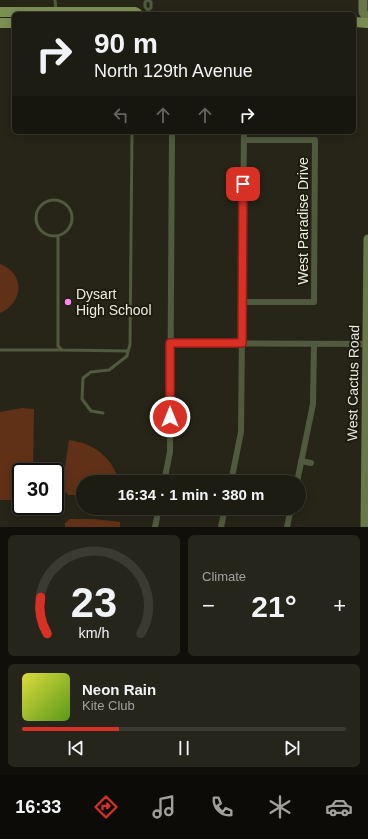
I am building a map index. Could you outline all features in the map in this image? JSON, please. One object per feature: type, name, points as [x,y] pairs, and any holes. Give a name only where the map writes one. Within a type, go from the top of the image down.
[{"type":"main road","points":[[356,22],[368,21],[363,12],[363,0]]},
{"type":"main road","points":[[0,12],[56,12]]},
{"type":"main road","points":[[0,23],[12,22]]},
{"type":"main road","name":"West Cactus Road","points":[[366,527],[368,239]]},
{"type":"street","points":[[165,475],[170,452],[172,134]]},
{"type":"street","points":[[232,475],[241,432],[244,134]]},
{"type":"street","name":"West Paradise Drive","points":[[242,302],[314,302],[315,140],[244,140]]},
{"type":"street","points":[[170,343],[368,344]]},
{"type":"street","points":[[298,475],[313,404],[314,344]]},
{"type":"street","points":[[301,461],[311,463]]},
{"type":"street","points":[[154,527],[157,515]]},
{"type":"street","points":[[221,527],[224,515]]},
{"type":"street","points":[[287,527],[290,515]]},
{"type":"lane","points":[[56,0],[56,12]]},
{"type":"lane","points":[[148,0],[145,7],[148,12]]},
{"type":"lane","points":[[103,413],[90,412],[82,399],[83,378],[91,372],[108,370],[126,356],[130,345],[132,134]]},
{"type":"lane","points":[[59,200],[68,206],[71,211],[71,225],[66,232],[58,236],[47,235],[37,223],[37,212],[43,204],[48,201],[59,200]]},
{"type":"lane","points":[[58,236],[58,346],[62,350]]},
{"type":"lane","points":[[0,350],[128,351]]},
{"type":"shaded area","points":[[0,264],[14,274],[18,288],[17,296],[13,303],[0,313]]},
{"type":"shaded area","points":[[22,408],[34,409],[33,463],[12,463],[12,500],[0,500],[0,412]]},
{"type":"shaded area","points":[[69,440],[86,444],[101,453],[112,465],[117,475],[76,475],[76,495],[68,495],[65,491],[65,467]]},
{"type":"shaded area","points":[[70,519],[95,519],[120,522],[120,527],[65,527],[65,523]]},
{"type":"place","name":"Dysart High School","points":[[68,302]]},
{"type":"route","points":[[170,417],[170,343],[242,343],[243,184]]}]
